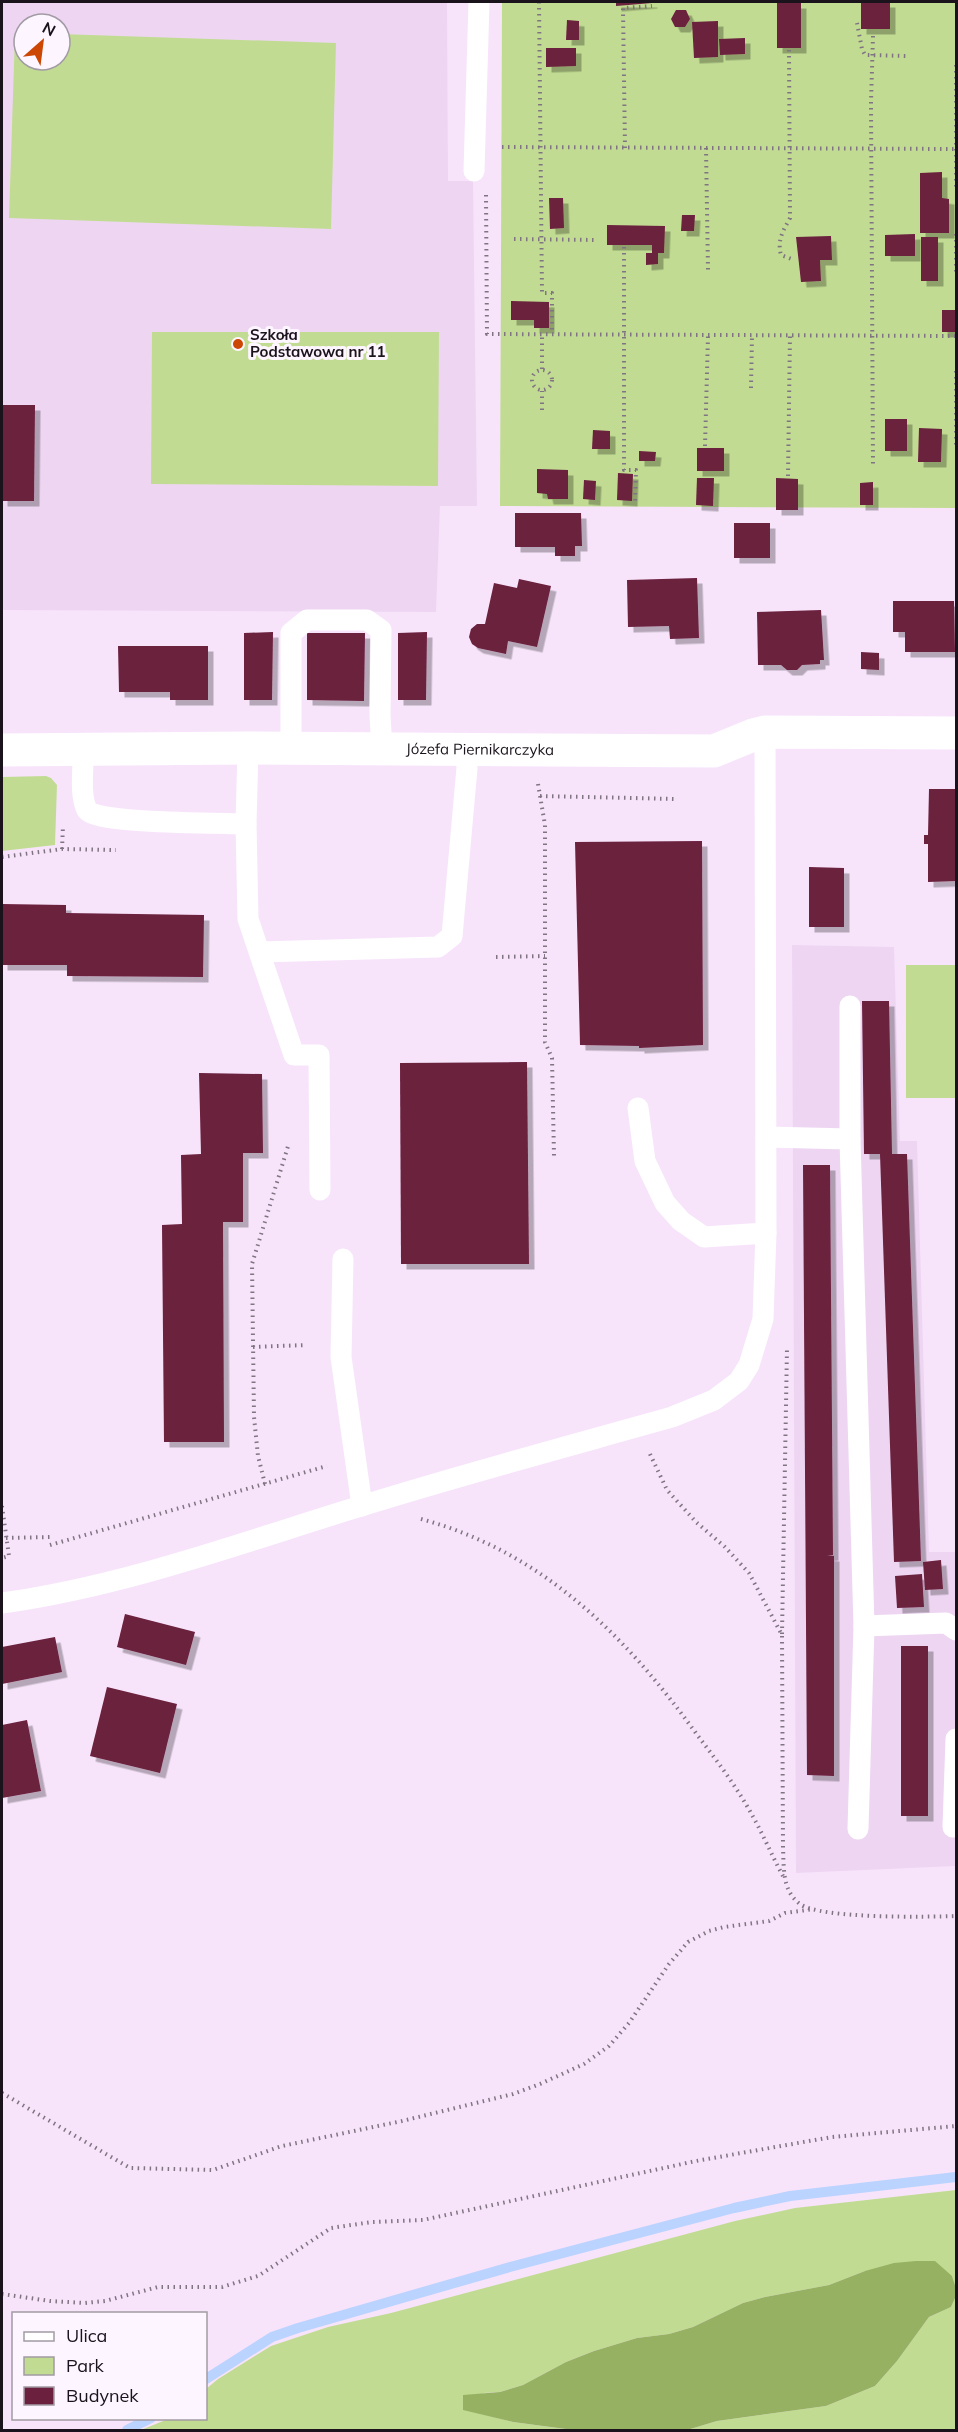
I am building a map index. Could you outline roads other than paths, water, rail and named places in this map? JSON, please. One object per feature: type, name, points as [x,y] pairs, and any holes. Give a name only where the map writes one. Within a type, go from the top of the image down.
[{"type":"street","name":"Józefa Piernikarczyka","points":[[2,750],[291,748],[714,751],[765,732],[957,733]]},
{"type":"lane","points":[[474,171],[479,2]]},
{"type":"lane","points":[[291,748],[291,633],[307,620],[367,620],[381,630],[382,750]]},
{"type":"lane","points":[[2,1603],[52,1596],[205,1556],[370,1503],[672,1417],[714,1400],[739,1381],[750,1365],[763,1319],[766,1233],[765,732]]},
{"type":"lane","points":[[248,748],[246,824],[248,919],[294,1055],[319,1055],[320,1190]]},
{"type":"lane","points":[[83,750],[84,795],[87,810],[92,814],[115,819],[246,824]]},
{"type":"lane","points":[[260,952],[438,947],[448,941],[452,936],[467,768],[466,751]]},
{"type":"lane","points":[[850,1006],[850,1139],[864,1626],[858,1829]]},
{"type":"lane","points":[[638,1108],[645,1161],[665,1203],[681,1221],[704,1236],[766,1233]]},
{"type":"lane","points":[[766,1137],[850,1139]]},
{"type":"lane","points":[[343,1258],[341,1357],[355,1458],[370,1503]]},
{"type":"lane","points":[[864,1626],[946,1623],[957,1630]]},
{"type":"lane","points":[[953,1827],[957,1739]]},
{"type":"waterway","points":[[207,2378],[272,2337],[510,2267],[734,2208],[790,2196],[956,2177]]},
{"type":"waterway","points":[[127,2430],[147,2420]]},
{"type":"place","name":"Szkoła Podstawowa nr 11","points":[[238,344]]}]
